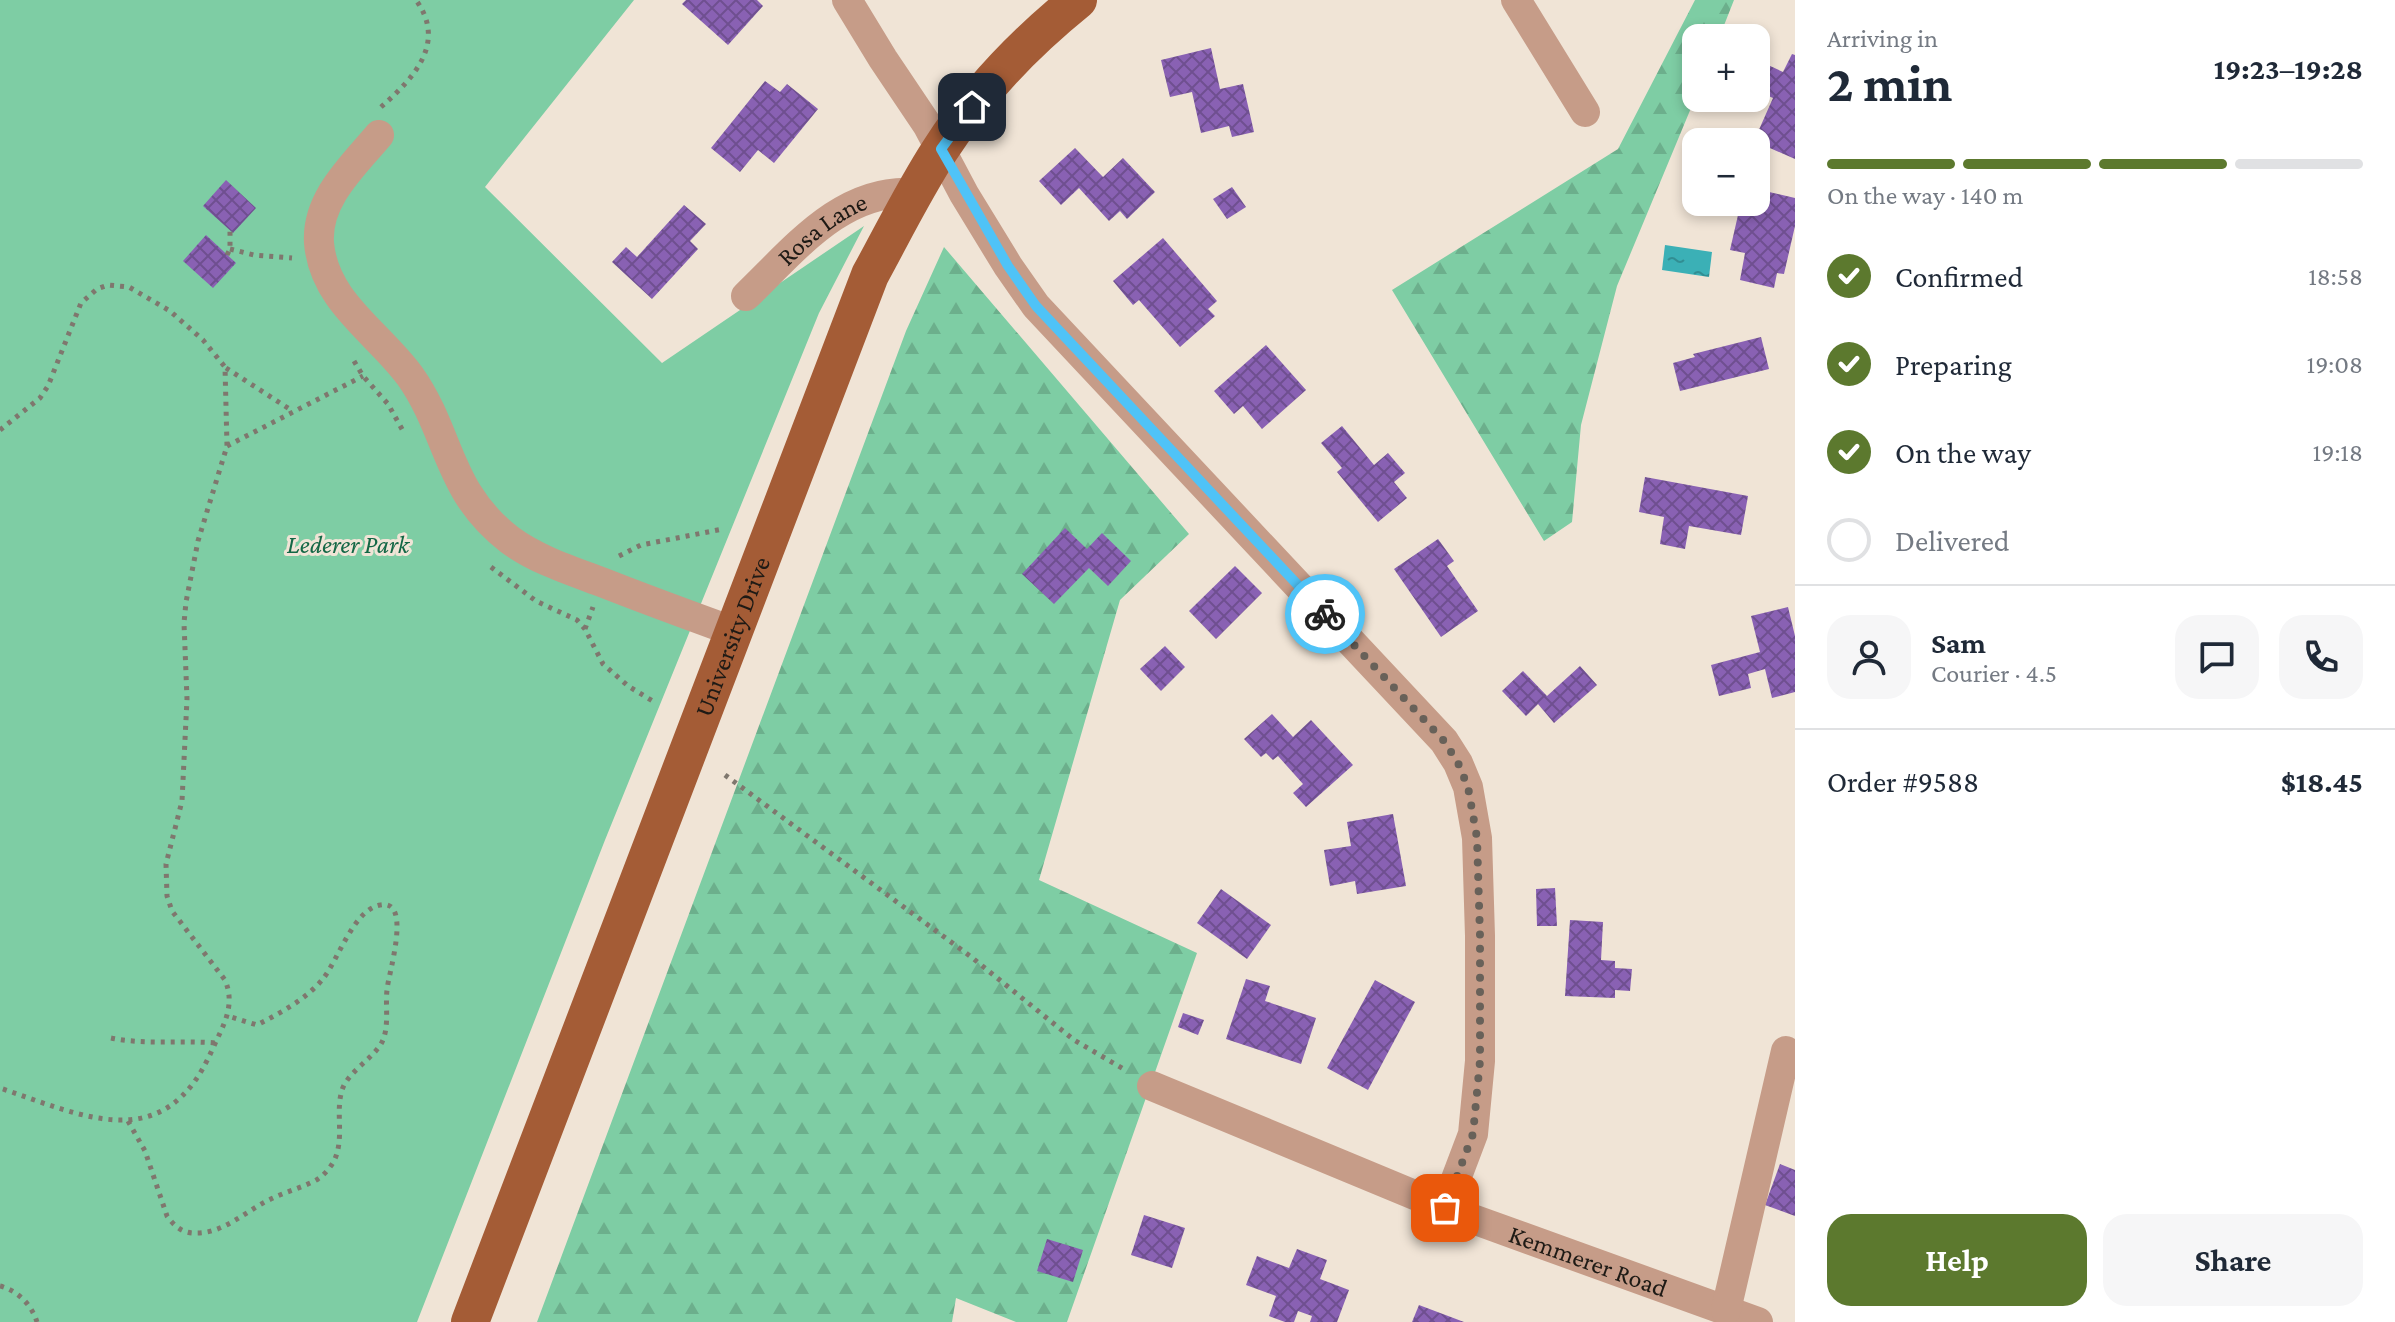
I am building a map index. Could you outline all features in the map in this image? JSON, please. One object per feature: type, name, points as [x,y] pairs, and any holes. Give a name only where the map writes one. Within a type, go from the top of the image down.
[{"type":"main road","name":"University Drive","points":[[470,1322],[870,275],[941,149],[983,93],[1022,50],[1078,0]]},
{"type":"street","points":[[847,0],[941,149],[1008,266],[1036,306],[1423,718],[1444,741],[1458,763],[1468,787],[1477,838],[1480,1061],[1473,1134],[1445,1208]]},
{"type":"street","points":[[1516,0],[1585,112]]},
{"type":"street","points":[[379,135],[329,199],[320,225],[323,264],[339,298],[394,356],[423,398],[461,485],[493,526],[512,542],[546,561],[735,632]]},
{"type":"street","name":"Rosa Lane","points":[[746,296],[801,243],[856,201],[892,191],[914,193]]},
{"type":"street","points":[[1726,1310],[1786,1051]]},
{"type":"street","name":"Kemmerer Road","points":[[1152,1086],[1445,1208],[1758,1322]]},
{"type":"path","points":[[230,230],[228,252],[293,258]]},
{"type":"path","points":[[0,430],[40,398],[48,386],[81,303],[97,289],[108,285],[129,287],[170,311],[203,340],[225,367],[292,411]]},
{"type":"path","points":[[227,446],[363,376],[394,356]]},
{"type":"path","points":[[0,1088],[95,1119],[128,1121],[153,1114],[178,1100],[203,1068],[228,1016],[229,990],[225,980],[168,903],[166,864],[182,801],[187,699],[186,602],[198,541],[227,446],[225,367]]},
{"type":"path","points":[[725,775],[970,956],[1074,1040],[1152,1086]]},
{"type":"path","points":[[128,1121],[145,1151],[167,1216],[173,1224],[187,1232],[224,1227],[271,1199],[325,1174],[340,1144],[340,1098],[344,1084],[381,1044],[386,1028],[387,989],[398,925],[395,912],[388,905],[381,904],[366,913],[354,926],[323,979],[308,994],[257,1025],[228,1016]]},
{"type":"path","points":[[111,1038],[134,1042],[179,1040],[216,1043]]},
{"type":"path","points":[[0,1286],[17,1293],[26,1301],[37,1322]]},
{"type":"green space","name":"Lederer Park","points":[[0,0],[634,0],[485,187],[662,363],[864,226],[819,313],[605,840],[417,1322],[0,1322]]},
{"type":"green space","points":[[1695,0],[1734,0],[1725,24],[1683,24]]},
{"type":"green space","points":[[1682,25],[1682,112],[1689,112],[1617,286],[1581,425],[1572,522],[1544,541],[1392,290],[1618,149]]},
{"type":"green space","points":[[944,247],[1189,534],[1120,600],[1039,880],[1197,953],[1067,1322],[1016,1322],[956,1298],[952,1322],[537,1322],[906,331]]},
{"type":"water","points":[[1665,245],[1712,252],[1709,277],[1662,270]]},
{"type":"building","points":[[686,0],[757,0],[763,6],[728,45],[682,4]]},
{"type":"building","points":[[1211,48],[1220,89],[1243,84],[1254,132],[1232,137],[1229,126],[1201,133],[1192,92],[1170,97],[1161,60]]},
{"type":"building","points":[[1792,54],[1795,55],[1795,159],[1770,148],[1770,128],[1760,128],[1767,112],[1770,112],[1773,98],[1770,97],[1770,66],[1783,72]]},
{"type":"building","points":[[765,81],[780,92],[787,84],[818,109],[774,163],[758,150],[740,172],[711,148]]},
{"type":"building","points":[[1075,148],[1103,177],[1123,158],[1155,192],[1127,219],[1120,211],[1109,221],[1079,188],[1061,205],[1039,181]]},
{"type":"building","points":[[226,180],[256,208],[233,233],[203,206]]},
{"type":"building","points":[[1232,187],[1246,207],[1227,219],[1213,199]]},
{"type":"building","points":[[1770,192],[1795,198],[1795,226],[1784,274],[1777,273],[1774,288],[1740,280],[1745,253],[1730,250],[1738,216],[1770,216]]},
{"type":"building","points":[[684,205],[706,224],[690,241],[698,249],[652,299],[612,262],[626,247],[637,257]]},
{"type":"building","points":[[206,235],[236,263],[213,288],[183,261]]},
{"type":"building","points":[[1163,238],[1217,301],[1208,309],[1215,316],[1180,347],[1139,300],[1133,305],[1113,281]]},
{"type":"building","points":[[1761,337],[1769,369],[1680,391],[1673,363],[1695,357],[1693,354]]},
{"type":"building","points":[[1266,345],[1306,390],[1262,429],[1243,406],[1234,414],[1214,391]]},
{"type":"building","points":[[1342,426],[1374,465],[1388,453],[1405,473],[1394,482],[1407,498],[1378,522],[1337,472],[1342,468],[1321,443]]},
{"type":"building","points":[[1645,477],[1748,496],[1741,535],[1689,526],[1685,549],[1660,544],[1664,517],[1639,512]]},
{"type":"building","points":[[1065,528],[1087,549],[1102,533],[1131,561],[1108,586],[1089,568],[1054,604],[1022,574]]},
{"type":"building","points":[[1438,539],[1454,561],[1447,566],[1478,611],[1441,637],[1394,569]]},
{"type":"building","points":[[1235,566],[1262,593],[1216,639],[1189,611]]},
{"type":"building","points":[[1788,607],[1795,636],[1795,692],[1772,698],[1765,669],[1748,674],[1751,688],[1719,696],[1711,665],[1760,652],[1751,616]]},
{"type":"building","points":[[1165,646],[1185,667],[1161,691],[1140,669]]},
{"type":"building","points":[[1580,666],[1597,685],[1554,723],[1538,704],[1526,716],[1502,691],[1523,671],[1547,696]]},
{"type":"building","points":[[1272,714],[1293,737],[1311,720],[1353,765],[1306,807],[1293,793],[1303,784],[1278,756],[1273,760],[1266,753],[1261,757],[1244,739]]},
{"type":"building","points":[[1393,814],[1406,886],[1357,894],[1355,881],[1330,886],[1324,850],[1351,846],[1347,822]]},
{"type":"building","points":[[1555,888],[1557,926],[1537,926],[1536,889]]},
{"type":"building","points":[[1221,889],[1271,925],[1247,959],[1197,923]]},
{"type":"building","points":[[1570,920],[1603,922],[1601,960],[1615,961],[1615,968],[1632,969],[1630,991],[1615,990],[1615,998],[1565,996]]},
{"type":"building","points":[[1246,979],[1270,986],[1265,1001],[1316,1018],[1301,1064],[1226,1039]]},
{"type":"building","points":[[1375,980],[1415,1002],[1368,1090],[1327,1068]]},
{"type":"building","points":[[1183,1013],[1204,1020],[1198,1035],[1178,1027]]},
{"type":"building","points":[[1780,1164],[1795,1170],[1795,1216],[1765,1205]]},
{"type":"building","points":[[1144,1215],[1185,1228],[1172,1268],[1131,1255]]},
{"type":"building","points":[[1047,1239],[1083,1250],[1073,1282],[1037,1271]]},
{"type":"building","points":[[1297,1249],[1327,1260],[1320,1279],[1349,1290],[1337,1322],[1310,1322],[1312,1316],[1298,1311],[1294,1322],[1269,1316],[1276,1296],[1246,1285],[1257,1256],[1289,1268]]},
{"type":"building","points":[[1419,1305],[1464,1322],[1412,1322]]},
{"type":"way so far","points":[[1325,614],[1444,741],[1468,787],[1477,838],[1480,1061],[1473,1134],[1445,1208]]},
{"type":"route","points":[[972,107],[941,149],[964,194],[1008,266],[1036,306],[1325,614]]}]
